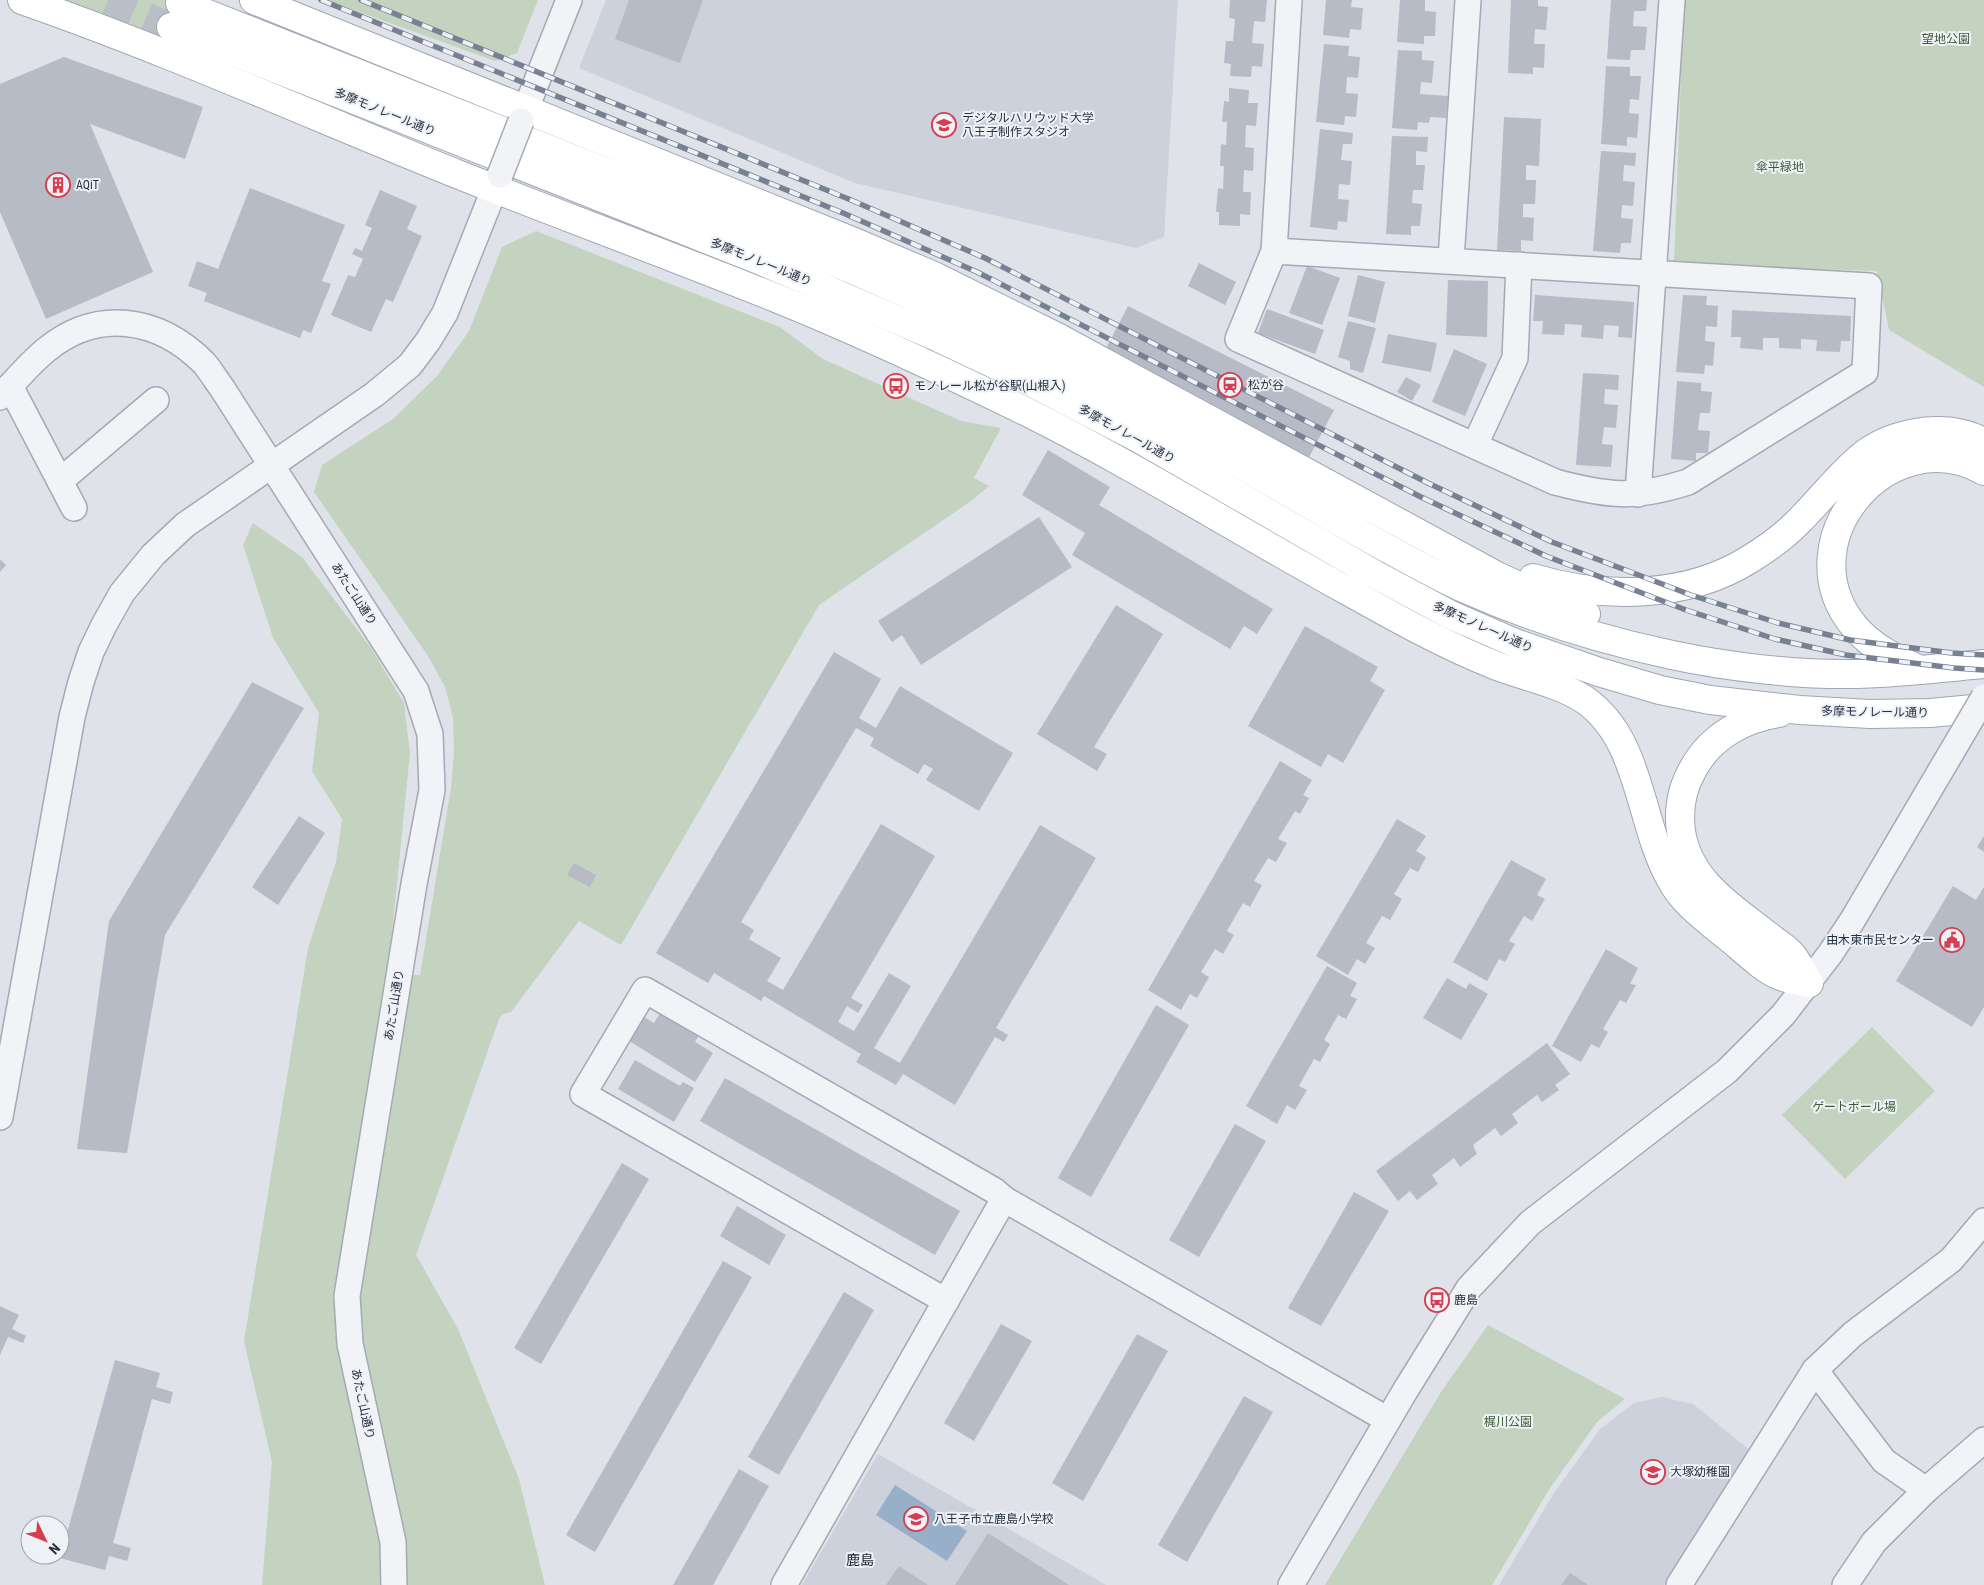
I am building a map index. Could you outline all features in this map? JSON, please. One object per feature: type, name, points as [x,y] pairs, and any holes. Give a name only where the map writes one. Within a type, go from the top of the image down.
[{"type":"main road","points":[[22,0],[497,182],[856,332],[1018,408],[1195,503],[1436,640],[1500,667],[1575,694],[1593,707],[1618,736],[1628,758],[1661,860],[1672,882],[1684,899],[1698,913],[1776,975],[1809,983]]},
{"type":"main road","points":[[254,0],[523,115],[854,242],[934,276],[1059,338],[1497,576],[1542,597],[1718,663]]},
{"type":"main road","name":"多摩モノレール通り","points":[[1984,664],[1855,674],[1800,672],[1718,663],[1672,655],[1596,635],[1526,613],[1462,587],[1388,549],[1158,419],[1053,363],[925,301],[842,265],[176,15],[759,260],[939,338],[1020,376],[1131,435],[1374,574],[1450,615],[1515,643],[1599,672],[1660,690],[1710,700],[1800,710],[1870,714],[1984,708]]},
{"type":"main road","points":[[1474,562],[1548,583],[1596,591],[1639,593],[1684,585],[1730,570],[1765,550],[1800,521],[1845,471],[1863,455],[1885,443],[1908,434],[1934,431],[1963,434],[1984,442]]},
{"type":"main road","points":[[1921,670],[1899,660],[1880,648],[1854,626],[1842,607],[1834,586],[1831,565],[1832,545],[1850,506],[1863,490],[1879,476],[1916,461],[1934,458],[1955,460],[1984,470]]},
{"type":"main road","points":[[1341,587],[1450,615]]},
{"type":"main road","points":[[1800,710],[1754,719],[1736,726],[1712,745],[1697,760],[1687,779],[1682,798],[1680,819],[1683,846],[1693,868],[1705,884],[1791,954],[1809,983]]},
{"type":"street","points":[[0,1117],[72,717],[91,652],[122,593],[153,555],[185,525],[375,394],[410,365],[428,342],[445,314],[569,0]]},
{"type":"street","points":[[1274,251],[1869,286],[1865,372],[1688,482],[1662,490],[1638,494],[1605,493],[1555,482],[1238,338],[1274,251],[1289,0]]},
{"type":"street","points":[[1451,260],[1468,0]]},
{"type":"street","points":[[1638,494],[1672,0]]},
{"type":"street","points":[[1475,445],[1514,358],[1519,265]]},
{"type":"street","name":"あたご山通り","points":[[5,391],[46,350],[76,332],[108,323],[134,323],[157,330],[182,345],[204,364],[222,388],[416,691],[430,734],[432,790],[414,884],[347,1296],[350,1344],[393,1542],[394,1585]]},
{"type":"street","points":[[5,391],[60,481],[74,508]]},
{"type":"street","points":[[60,481],[156,400]]},
{"type":"street","points":[[1291,1585],[1388,1420],[1469,1288],[1530,1223],[1727,1071],[1783,1015],[1809,983],[1852,921],[1984,696]]},
{"type":"street","points":[[946,1301],[583,1094],[645,990],[1388,1420]]},
{"type":"street","points":[[784,1585],[1004,1199]]},
{"type":"street","points":[[1679,1585],[1815,1370],[1853,1334],[1951,1260],[1984,1221]]},
{"type":"street","points":[[1815,1370],[1884,1461],[1926,1490]]},
{"type":"street","points":[[1845,1585],[1874,1542],[1926,1490],[1984,1440]]},
{"type":"shaded area","name":"デジタルハリウッド大学 八王子制作スタジオ","points":[[606,0],[1178,0],[1164,237],[1136,248],[855,183],[579,68]]},
{"type":"shaded area","name":"大塚幼稚園","points":[[1662,1397],[1693,1404],[1751,1451],[1664,1585],[1499,1585],[1554,1493],[1600,1429],[1634,1403]]},
{"type":"shaded area","name":"八王子市立鹿島小学校","points":[[878,1454],[1106,1585],[802,1585]]},
{"type":"green space","points":[[54,0],[176,0],[163,36]]},
{"type":"green space","points":[[326,0],[538,0],[517,53],[495,61]]},
{"type":"green space","name":"傘平緑地","points":[[1685,0],[1984,0],[1984,387],[1889,330],[1877,271],[1674,264]]},
{"type":"green space","points":[[536,231],[780,327],[823,359],[961,421],[1001,428],[974,478],[989,486],[971,501],[819,605],[621,945],[579,921],[511,1012],[503,1014],[499,1019],[416,1255],[458,1329],[519,1479],[545,1585],[262,1585],[272,1462],[244,1341],[308,948],[336,862],[342,819],[312,771],[319,713],[273,638],[243,545],[253,523],[302,557],[371,648],[404,703],[410,753],[390,953],[412,975],[420,975],[451,788],[454,753],[453,718],[445,687],[428,656],[314,492],[322,465],[393,419],[437,376],[469,331],[502,247]]},
{"type":"green space","name":"ゲートボール場","points":[[1872,1027],[1935,1091],[1845,1179],[1782,1115]]},
{"type":"green space","name":"梶川公園","points":[[1488,1325],[1625,1399],[1597,1422],[1550,1488],[1492,1585],[1325,1585],[1441,1392]]},
{"type":"water","points":[[895,1485],[967,1531],[947,1561],[876,1515]]},
{"type":"building","points":[[629,0],[703,0],[680,63],[615,39]]},
{"type":"building","points":[[1230,0],[1267,0],[1265,22],[1254,21],[1252,43],[1264,44],[1262,67],[1252,66],[1251,77],[1230,76],[1231,64],[1224,63],[1226,41],[1233,41],[1235,19],[1229,18]]},
{"type":"building","points":[[1326,0],[1352,0],[1351,7],[1363,8],[1361,30],[1350,29],[1349,38],[1323,35]]},
{"type":"building","points":[[1400,0],[1425,0],[1425,11],[1436,12],[1435,36],[1424,36],[1424,44],[1397,42]]},
{"type":"building","points":[[1511,0],[1538,0],[1538,6],[1548,7],[1546,30],[1535,29],[1534,44],[1545,44],[1544,68],[1533,67],[1533,74],[1508,73]]},
{"type":"building","points":[[1611,0],[1647,0],[1646,11],[1634,11],[1633,26],[1647,27],[1645,50],[1631,50],[1630,60],[1607,59]]},
{"type":"building","points":[[1324,44],[1349,46],[1348,56],[1360,57],[1358,78],[1347,77],[1346,93],[1358,94],[1356,117],[1345,116],[1344,125],[1316,122]]},
{"type":"building","points":[[1398,50],[1422,51],[1422,60],[1434,61],[1432,83],[1421,82],[1420,94],[1448,96],[1446,118],[1430,117],[1429,123],[1418,122],[1417,130],[1392,128]]},
{"type":"building","name":"AQiT","points":[[64,57],[203,107],[185,159],[90,124],[153,272],[46,319],[0,212],[0,84]]},
{"type":"building","points":[[1606,66],[1630,67],[1630,76],[1641,76],[1639,100],[1630,99],[1629,113],[1639,114],[1637,138],[1627,137],[1627,146],[1601,144]]},
{"type":"building","points":[[1229,88],[1249,90],[1248,103],[1258,103],[1256,126],[1246,125],[1245,147],[1254,148],[1253,171],[1244,170],[1243,192],[1251,192],[1250,215],[1240,214],[1240,226],[1219,225],[1219,212],[1216,212],[1218,188],[1223,189],[1224,166],[1220,166],[1221,144],[1226,145],[1227,122],[1222,122],[1224,101],[1229,102]]},
{"type":"building","points":[[1504,117],[1541,119],[1539,166],[1526,165],[1526,180],[1536,180],[1535,204],[1523,204],[1523,217],[1534,218],[1533,241],[1521,240],[1521,251],[1497,250]]},
{"type":"building","points":[[1320,129],[1353,133],[1352,144],[1343,144],[1341,160],[1352,161],[1350,185],[1339,184],[1338,199],[1349,200],[1347,222],[1338,221],[1337,230],[1310,227]]},
{"type":"building","points":[[1392,136],[1428,137],[1427,152],[1416,151],[1416,165],[1425,165],[1423,190],[1413,190],[1412,203],[1422,204],[1420,226],[1411,226],[1411,235],[1386,234]]},
{"type":"building","points":[[1601,151],[1636,153],[1635,166],[1624,165],[1623,181],[1635,182],[1633,206],[1622,205],[1621,218],[1633,219],[1631,243],[1621,243],[1620,253],[1593,251]]},
{"type":"building","points":[[250,188],[345,225],[322,281],[331,284],[311,333],[303,330],[300,338],[204,301],[207,293],[188,286],[197,261],[218,269]]},
{"type":"building","points":[[380,190],[417,206],[407,229],[422,236],[393,302],[386,299],[371,332],[331,315],[348,275],[355,277],[363,259],[352,254],[355,248],[362,251],[372,228],[365,225]]},
{"type":"building","points":[[1199,263],[1236,282],[1225,305],[1188,286]]},
{"type":"building","points":[[1307,266],[1340,278],[1322,325],[1289,313]]},
{"type":"building","points":[[1358,275],[1385,282],[1375,323],[1348,316]]},
{"type":"building","points":[[1448,280],[1488,281],[1487,337],[1446,335]]},
{"type":"building","points":[[1535,295],[1634,302],[1632,338],[1618,337],[1619,326],[1604,325],[1603,339],[1581,337],[1582,325],[1565,324],[1564,335],[1542,334],[1543,321],[1533,321]]},
{"type":"building","points":[[1683,295],[1707,296],[1706,305],[1718,306],[1717,327],[1706,326],[1705,341],[1715,342],[1713,366],[1705,365],[1704,374],[1676,372]]},
{"type":"building","points":[[1128,306],[1334,410],[1307,461],[1101,358]]},
{"type":"building","points":[[1267,309],[1324,330],[1315,354],[1258,333]]},
{"type":"building","points":[[1732,310],[1851,316],[1850,341],[1841,341],[1840,352],[1816,351],[1817,340],[1801,339],[1801,349],[1779,348],[1779,338],[1763,338],[1763,350],[1740,348],[1741,337],[1731,337]]},
{"type":"building","points":[[1348,321],[1376,328],[1363,373],[1350,369],[1350,361],[1338,357]]},
{"type":"building","points":[[1388,334],[1437,343],[1431,372],[1382,363]]},
{"type":"building","points":[[1454,349],[1487,364],[1465,416],[1432,402]]},
{"type":"building","points":[[1583,373],[1619,375],[1618,390],[1605,389],[1604,404],[1618,405],[1616,428],[1604,427],[1602,444],[1613,445],[1611,467],[1576,465]]},
{"type":"building","points":[[1406,377],[1421,385],[1412,401],[1397,392]]},
{"type":"building","points":[[1677,381],[1701,383],[1701,391],[1712,392],[1710,413],[1700,413],[1698,430],[1710,431],[1708,453],[1696,453],[1696,461],[1671,459]]},
{"type":"building","points":[[1048,450],[1110,487],[1099,505],[1273,609],[1257,634],[1244,626],[1230,649],[1072,555],[1085,533],[1022,495]]},
{"type":"building","points":[[1039,517],[1072,567],[921,665],[902,635],[892,642],[878,621]]},
{"type":"building","points":[[0,559],[6,565],[0,572]]},
{"type":"building","points":[[1116,605],[1163,634],[1094,747],[1107,754],[1097,771],[1037,734]]},
{"type":"building","points":[[1305,626],[1378,667],[1370,681],[1385,690],[1343,763],[1328,754],[1321,767],[1248,726]]},
{"type":"building","points":[[834,652],[881,679],[859,718],[876,728],[900,686],[1013,753],[979,811],[926,780],[933,769],[924,764],[918,774],[870,746],[874,738],[856,728],[741,922],[754,930],[749,939],[781,958],[767,981],[783,990],[881,824],[935,856],[851,998],[863,1005],[858,1013],[847,1006],[838,1022],[854,1031],[889,973],[911,986],[874,1048],[900,1063],[1040,825],[1096,858],[996,1028],[1008,1035],[1004,1042],[995,1037],[955,1105],[903,1074],[896,1085],[856,1062],[861,1054],[764,996],[761,1001],[714,973],[708,983],[656,953]]},
{"type":"building","points":[[252,682],[304,708],[165,935],[127,1153],[77,1149],[109,921]]},
{"type":"building","points":[[1280,761],[1312,780],[1303,795],[1309,798],[1300,814],[1295,811],[1278,839],[1287,843],[1276,862],[1268,858],[1254,881],[1262,885],[1250,907],[1243,903],[1227,931],[1234,935],[1223,954],[1215,949],[1201,972],[1209,977],[1197,998],[1190,994],[1181,1010],[1148,990]]},
{"type":"building","points":[[299,816],[325,833],[278,905],[252,887]]},
{"type":"building","points":[[1397,819],[1426,836],[1416,851],[1426,857],[1418,872],[1410,868],[1394,894],[1402,899],[1390,920],[1382,916],[1366,943],[1375,948],[1365,964],[1357,959],[1348,975],[1316,956]]},
{"type":"building","points":[[1984,836],[1984,852],[1977,847]]},
{"type":"building","points":[[1511,860],[1546,879],[1537,895],[1545,899],[1532,921],[1524,916],[1509,941],[1515,944],[1505,962],[1499,959],[1487,981],[1453,962]]},
{"type":"building","points":[[574,863],[596,875],[590,887],[567,875]]},
{"type":"building","name":"由木東市民センター","points":[[1953,886],[1976,900],[1984,887],[1984,1007],[1972,1027],[1896,981]]},
{"type":"building","points":[[1606,949],[1638,968],[1630,984],[1636,985],[1626,1003],[1620,1000],[1603,1029],[1608,1032],[1599,1048],[1591,1044],[1581,1062],[1552,1046]]},
{"type":"building","points":[[1327,966],[1357,983],[1350,996],[1357,999],[1346,1019],[1338,1015],[1324,1040],[1330,1044],[1320,1062],[1314,1059],[1299,1086],[1307,1090],[1295,1110],[1287,1105],[1277,1124],[1246,1106]]},
{"type":"building","points":[[1447,978],[1466,989],[1469,983],[1488,994],[1461,1040],[1423,1018]]},
{"type":"building","points":[[1156,1005],[1189,1025],[1091,1197],[1058,1178]]},
{"type":"building","points":[[662,1010],[700,1034],[695,1042],[713,1053],[695,1082],[626,1039],[641,1015],[654,1023]]},
{"type":"building","points":[[1547,1043],[1570,1074],[1555,1085],[1559,1090],[1542,1102],[1537,1095],[1512,1114],[1518,1123],[1501,1136],[1495,1128],[1473,1145],[1477,1154],[1460,1167],[1454,1158],[1432,1175],[1438,1184],[1417,1200],[1410,1191],[1398,1201],[1376,1171]]},
{"type":"building","points":[[635,1060],[680,1086],[683,1082],[694,1088],[674,1122],[618,1089]]},
{"type":"building","points":[[725,1078],[960,1211],[935,1255],[700,1121]]},
{"type":"building","points":[[1235,1124],[1266,1141],[1199,1257],[1169,1240]]},
{"type":"building","points":[[622,1163],[649,1179],[541,1364],[514,1348]]},
{"type":"building","points":[[1354,1192],[1389,1211],[1321,1326],[1288,1308]]},
{"type":"building","points":[[737,1206],[786,1235],[769,1265],[720,1236]]},
{"type":"building","points":[[723,1261],[752,1277],[595,1552],[566,1535]]},
{"type":"building","points":[[844,1292],[874,1310],[779,1475],[748,1457]]},
{"type":"building","points":[[0,1306],[19,1315],[12,1329],[26,1336],[23,1343],[8,1337],[0,1355]]},
{"type":"building","points":[[1001,1324],[1032,1341],[974,1441],[944,1423]]},
{"type":"building","points":[[1137,1334],[1168,1351],[1083,1501],[1052,1483]]},
{"type":"building","points":[[115,1360],[160,1373],[156,1387],[173,1392],[170,1404],[152,1399],[113,1543],[131,1548],[127,1561],[109,1556],[105,1570],[70,1561],[70,1522]]},
{"type":"building","points":[[1244,1396],[1273,1412],[1187,1562],[1158,1545]]},
{"type":"building","points":[[739,1469],[769,1486],[713,1585],[673,1585]]},
{"type":"building","points":[[988,1533],[1069,1585],[955,1585]]},
{"type":"building","points":[[899,1566],[928,1585],[886,1585]]},
{"type":"building","points":[[1570,1573],[1588,1585],[1561,1585]]},
{"type":"tunnel","points":[[108,0],[171,27]]},
{"type":"railway","points":[[321,0],[843,213],[977,272],[1421,497],[1546,556],[1686,610],[1775,639],[1846,655],[1984,670]]},
{"type":"railway","points":[[361,0],[851,200],[985,258],[1428,483],[1552,542],[1691,595],[1778,623],[1850,640],[1952,653],[1984,655]]},
{"type":"place","name":"デジタルハリウッド大学 八王子制作スタジオ","points":[[944,125]]},
{"type":"place","name":"AQiT","points":[[58,185]]},
{"type":"place","name":"松が谷","points":[[1230,385]]},
{"type":"place","name":"モノレール松が谷駅(山根入)","points":[[896,386]]},
{"type":"place","name":"由木東市民センター","points":[[1952,940]]},
{"type":"place","name":"鹿島","points":[[1437,1300]]},
{"type":"place","name":"大塚幼稚園","points":[[1653,1472]]},
{"type":"place","name":"八王子市立鹿島小学校","points":[[916,1519]]},
{"type":"district","name":"鹿島","points":[[860,1560]]},
{"type":"park label","name":"望地公園","points":[[1946,39]]}]
